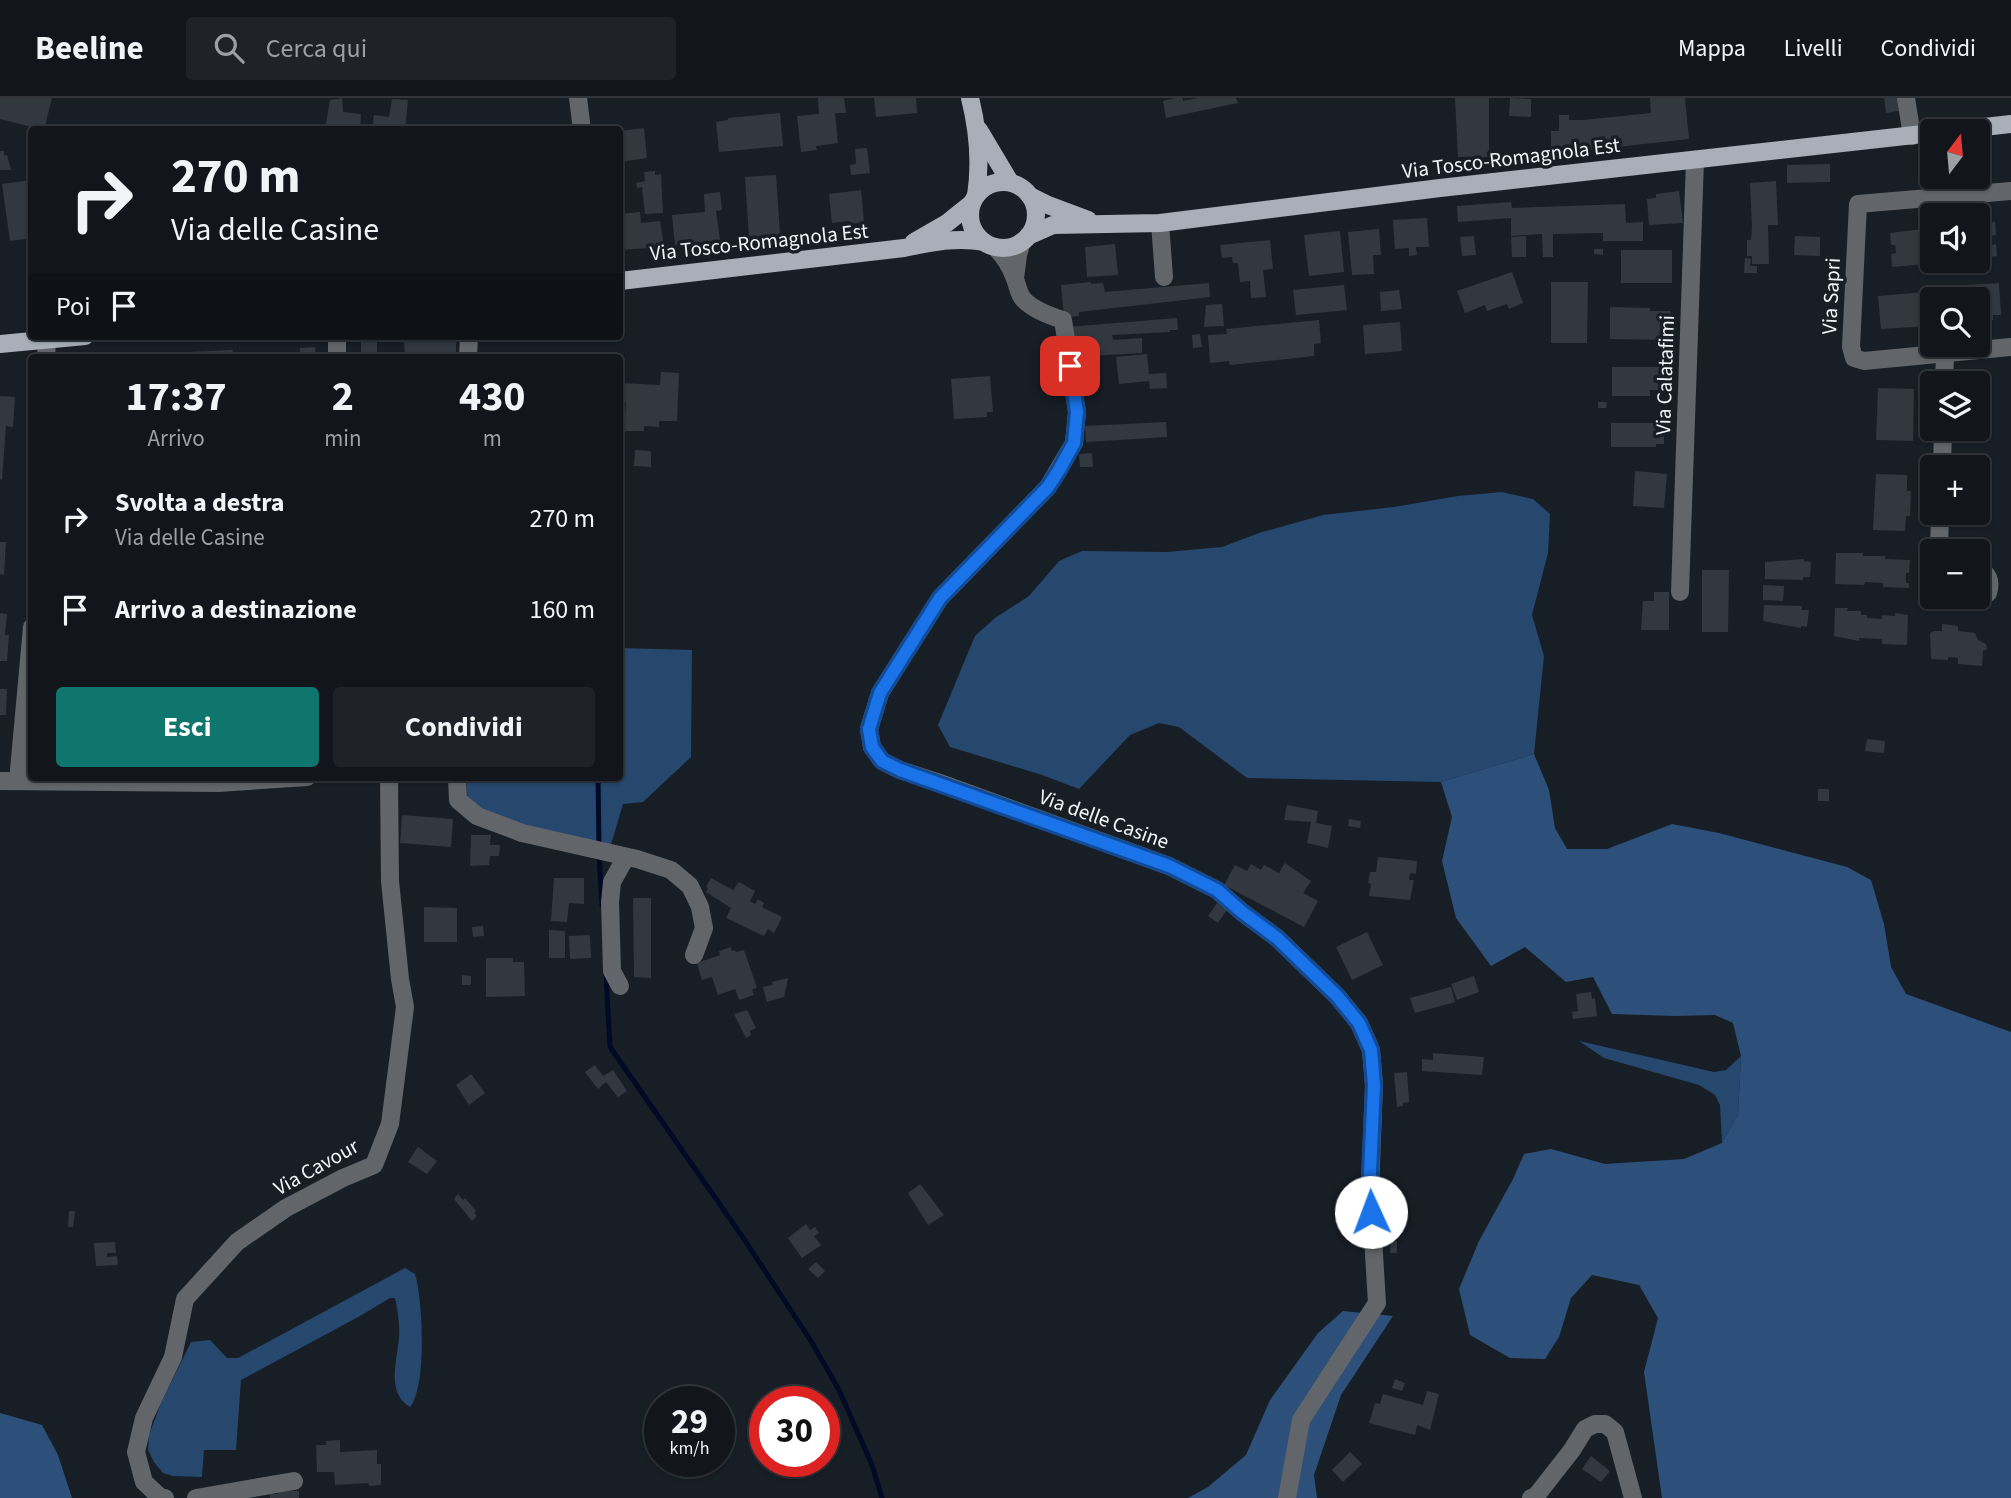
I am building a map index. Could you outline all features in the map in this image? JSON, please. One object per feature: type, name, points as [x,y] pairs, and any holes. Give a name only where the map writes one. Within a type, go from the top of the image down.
[{"type":"main road","points":[[970,98],[977,127],[979,176],[970,212],[972,227],[990,244]]},
{"type":"main road","points":[[1990,126],[2011,124]]},
{"type":"main road","points":[[977,127],[1010,182]]},
{"type":"main road","name":"Via Tosco-Romagnola Est","points":[[623,281],[904,248],[965,238],[1009,247],[1053,225],[1160,223],[1920,135]]},
{"type":"main road","name":"Via Tosco-Romagnola Est","points":[[904,248],[947,223],[988,185],[1002,182],[1010,182],[1030,196],[1095,223]]},
{"type":"main road","points":[[1025,239],[1036,218],[1030,196]]},
{"type":"main road","points":[[0,344],[46,348],[72,340]]},
{"type":"street","points":[[578,98],[582,126]]},
{"type":"street","points":[[1906,98],[1912,136]]},
{"type":"street","name":"Via Calatafimi","points":[[1680,592],[1695,160]]},
{"type":"street","name":"Via Sapri","points":[[1920,356],[1864,361],[1854,358],[1851,347],[1858,204],[2011,191]]},
{"type":"street","points":[[1160,223],[1164,278]]},
{"type":"street","points":[[1015,278],[1018,255],[1025,239]]},
{"type":"street","points":[[990,244],[1005,257],[1015,278]]},
{"type":"street","name":"Via delle Casine","points":[[1015,278],[1024,300],[1063,320],[1077,412],[1074,443],[1048,487],[940,598],[880,693],[869,729],[872,747],[882,761],[900,770],[1169,866],[1217,890],[1277,938],[1337,996],[1359,1023],[1371,1050],[1374,1085],[1370,1189],[1377,1303],[1301,1420],[1287,1498]]},
{"type":"street","name":"Via Sapri","points":[[1990,349],[2011,347]]},
{"type":"street","points":[[28,654],[9,781],[248,781]]},
{"type":"street","name":"Via Cavour","points":[[165,1498],[160,1497],[144,1482],[136,1452],[145,1418],[173,1357],[185,1299],[237,1241],[286,1208],[342,1178],[374,1165],[390,1124],[405,1007],[390,881],[389,781]]},
{"type":"street","points":[[457,781],[458,800],[477,816],[522,833],[671,870],[690,886],[700,906],[704,928],[694,955]]},
{"type":"street","points":[[617,855],[610,902],[612,971],[620,986]]},
{"type":"street","points":[[1531,1498],[1536,1496],[1572,1450],[1585,1429],[1595,1424],[1605,1424],[1615,1432],[1633,1498]]},
{"type":"street","points":[[196,1498],[294,1481]]},
{"type":"shaded area","points":[[1502,492],[1533,499],[1550,514],[1548,553],[1532,615],[1544,656],[1534,754],[1441,782],[1247,778],[1179,727],[1159,723],[1130,735],[1079,789],[950,747],[938,725],[975,636],[995,618],[1029,596],[1059,561],[1082,551],[1167,552],[1222,547],[1259,533],[1323,515]]},
{"type":"shaded area","points":[[623,648],[692,650],[691,757],[643,802],[623,804],[610,848],[487,815],[472,804],[467,791],[467,781],[623,781]]},
{"type":"shaded area","points":[[1534,754],[1549,790],[1555,828],[1567,849],[1607,849],[1672,824],[1719,833],[1847,867],[1871,880],[1884,924],[1891,967],[1906,994],[2011,1032],[2011,1498],[1662,1498],[1644,1372],[1658,1318],[1639,1285],[1592,1275],[1571,1298],[1559,1337],[1545,1359],[1510,1358],[1470,1335],[1459,1289],[1479,1241],[1524,1154],[1551,1149],[1605,1164],[1684,1159],[1722,1143],[1738,1115],[1741,1056],[1733,1023],[1715,1015],[1612,1014],[1593,977],[1566,982],[1525,947],[1491,966],[1456,918],[1442,861],[1452,817],[1441,782]]},
{"type":"shaded area","points":[[1579,1041],[1714,1072],[1726,1070],[1741,1056],[1738,1115],[1722,1143],[1720,1105],[1715,1095],[1699,1085],[1604,1058]]},
{"type":"shaded area","points":[[405,1268],[415,1274],[418,1286],[422,1342],[419,1381],[410,1407],[398,1394],[395,1385],[399,1323],[395,1298],[390,1298],[241,1380],[236,1450],[204,1450],[202,1477],[163,1473],[154,1462],[148,1450],[149,1435],[161,1403],[191,1342],[210,1340],[227,1358],[238,1358]]},
{"type":"shaded area","points":[[1343,1311],[1393,1316],[1341,1395],[1314,1475],[1317,1498],[1188,1498],[1208,1487],[1246,1455],[1270,1400],[1318,1333]]},
{"type":"shaded area","points":[[0,1413],[42,1425],[58,1455],[72,1498],[0,1498]]},
{"type":"building","points":[[0,98],[52,98],[45,126],[28,126],[0,119]]},
{"type":"building","points":[[342,98],[343,112],[361,114],[360,126],[326,126],[330,100]]},
{"type":"building","points":[[818,98],[844,98],[846,113],[835,113],[838,143],[816,146],[817,150],[801,152],[797,116],[819,114]]},
{"type":"building","points":[[874,98],[916,98],[917,113],[876,117]]},
{"type":"building","points":[[1183,98],[1183,101],[1198,98],[1236,98],[1238,103],[1166,118],[1163,101]]},
{"type":"building","points":[[1455,98],[1489,98],[1489,157],[1458,157]]},
{"type":"building","points":[[1510,98],[1531,99],[1531,117],[1509,116]]},
{"type":"building","points":[[1650,98],[1685,98],[1689,139],[1590,150],[1551,151],[1551,131],[1559,131],[1559,115],[1569,115],[1569,120],[1583,120],[1651,113]]},
{"type":"building","points":[[1884,98],[1902,98],[1904,110],[1886,113]]},
{"type":"building","points":[[392,99],[408,100],[405,126],[373,126],[374,115],[389,117]]},
{"type":"building","points":[[780,113],[783,146],[719,152],[716,122],[728,118]]},
{"type":"building","points":[[644,128],[647,158],[623,162],[623,131]]},
{"type":"building","points":[[867,148],[870,173],[851,175],[850,165],[856,164],[855,149]]},
{"type":"building","points":[[0,151],[7,155],[11,170],[0,170]]},
{"type":"building","points":[[1830,164],[1830,182],[1787,183],[1787,165]]},
{"type":"building","points":[[655,171],[655,175],[661,174],[663,213],[645,214],[642,187],[637,188],[636,183],[645,181],[644,172]]},
{"type":"building","points":[[776,175],[780,235],[749,238],[745,177]]},
{"type":"building","points":[[28,181],[28,239],[10,241],[2,184]]},
{"type":"building","points":[[1776,181],[1778,225],[1768,225],[1769,264],[1752,264],[1752,256],[1747,256],[1747,240],[1751,240],[1752,227],[1750,183]]},
{"type":"building","points":[[861,190],[864,222],[832,223],[829,194]]},
{"type":"building","points":[[1679,191],[1683,223],[1649,225],[1647,199],[1656,198],[1656,194]]},
{"type":"building","points":[[720,192],[722,210],[716,211],[720,240],[675,245],[672,215],[705,212],[704,194]]},
{"type":"building","points":[[1511,202],[1512,208],[1625,204],[1626,223],[1643,222],[1643,241],[1603,241],[1603,233],[1553,234],[1553,257],[1543,257],[1542,234],[1511,236],[1511,218],[1458,222],[1457,206]]},
{"type":"building","points":[[640,212],[641,223],[660,221],[664,247],[623,250],[623,214]]},
{"type":"building","points":[[1427,218],[1429,247],[1416,247],[1417,255],[1409,256],[1409,248],[1395,249],[1393,220]]},
{"type":"building","points":[[1990,222],[1995,222],[1996,235],[1991,236],[1992,245],[1996,244],[1997,256],[1990,257]]},
{"type":"building","points":[[1379,229],[1381,255],[1373,255],[1374,274],[1352,275],[1348,232]]},
{"type":"building","points":[[1920,229],[1920,265],[1892,267],[1891,254],[1896,253],[1895,245],[1891,245],[1890,233]]},
{"type":"building","points":[[1340,231],[1344,272],[1309,276],[1304,235]]},
{"type":"building","points":[[1474,236],[1476,255],[1462,256],[1460,237]]},
{"type":"building","points":[[1526,236],[1526,257],[1512,257],[1511,237]]},
{"type":"building","points":[[1795,236],[1820,237],[1820,256],[1794,255]]},
{"type":"building","points":[[1270,240],[1273,269],[1263,270],[1266,297],[1251,298],[1250,281],[1240,282],[1238,263],[1233,263],[1232,257],[1222,258],[1220,245]]},
{"type":"building","points":[[1115,244],[1118,275],[1087,277],[1085,247]]},
{"type":"building","points":[[1594,249],[1603,249],[1603,255],[1594,254]]},
{"type":"building","points":[[1621,250],[1672,250],[1672,283],[1621,283]]},
{"type":"building","points":[[1745,258],[1751,259],[1750,266],[1757,266],[1757,273],[1744,273]]},
{"type":"building","points":[[1512,272],[1523,303],[1509,309],[1507,304],[1487,311],[1485,305],[1465,313],[1457,291]]},
{"type":"building","points":[[1551,282],[1588,282],[1587,343],[1551,343]]},
{"type":"building","points":[[1103,283],[1105,292],[1209,283],[1210,297],[1079,312],[1079,316],[1064,317],[1061,285]]},
{"type":"building","points":[[1999,283],[2001,315],[1993,315],[1993,320],[1990,320],[1990,287],[1952,286]]},
{"type":"building","points":[[1344,285],[1347,310],[1296,315],[1293,290]]},
{"type":"building","points":[[1399,290],[1402,309],[1381,311],[1380,292]]},
{"type":"building","points":[[1920,292],[1920,327],[1881,329],[1878,296]]},
{"type":"building","points":[[1222,304],[1224,326],[1204,327],[1206,305]]},
{"type":"building","points":[[1610,307],[1671,311],[1670,340],[1610,339]]},
{"type":"building","points":[[1177,318],[1178,330],[1112,335],[1113,340],[1142,338],[1142,353],[1072,357],[1067,327]]},
{"type":"building","points":[[1319,320],[1321,343],[1314,344],[1314,356],[1230,365],[1229,361],[1210,363],[1208,335],[1227,334],[1226,329]]},
{"type":"building","points":[[1400,322],[1402,351],[1365,354],[1363,325]]},
{"type":"building","points":[[1200,334],[1202,347],[1193,348],[1192,335]]},
{"type":"building","points":[[361,340],[377,340],[377,354],[361,354]]},
{"type":"building","points":[[404,340],[456,340],[456,354],[405,354]]},
{"type":"building","points":[[315,347],[316,354],[290,354],[300,353],[300,348]]},
{"type":"building","points":[[233,350],[233,354],[166,353]]},
{"type":"building","points":[[1147,354],[1149,374],[1166,373],[1167,388],[1150,389],[1149,381],[1119,384],[1116,357]]},
{"type":"building","points":[[1612,367],[1665,367],[1665,390],[1650,390],[1650,396],[1612,396]]},
{"type":"building","points":[[661,372],[679,373],[677,421],[659,421],[659,427],[644,426],[644,431],[624,431],[626,402],[623,402],[623,383],[660,385]]},
{"type":"building","points":[[990,376],[993,412],[987,412],[987,417],[954,419],[951,379]]},
{"type":"building","points":[[1878,388],[1914,389],[1913,441],[1876,440]]},
{"type":"building","points":[[0,396],[15,397],[13,427],[6,426],[2,480],[0,479]]},
{"type":"building","points":[[1598,402],[1607,402],[1606,408],[1598,408]]},
{"type":"building","points":[[1166,422],[1167,437],[1086,442],[1085,426]]},
{"type":"building","points":[[1611,423],[1664,423],[1664,444],[1656,444],[1656,447],[1611,447]]},
{"type":"building","points":[[635,450],[651,451],[651,467],[634,466]]},
{"type":"building","points":[[1092,453],[1093,467],[1080,467],[1079,454]]},
{"type":"building","points":[[1635,471],[1667,474],[1664,508],[1633,506]]},
{"type":"building","points":[[1876,474],[1907,475],[1907,491],[1911,491],[1910,516],[1906,516],[1905,531],[1873,530]]},
{"type":"building","points":[[0,542],[6,542],[4,575],[0,574]]},
{"type":"building","points":[[1836,553],[1863,553],[1863,556],[1910,560],[1909,573],[1906,573],[1909,588],[1883,587],[1883,583],[1865,582],[1864,585],[1835,584]]},
{"type":"building","points":[[1804,559],[1811,562],[1810,577],[1803,577],[1803,580],[1765,579],[1765,562]]},
{"type":"building","points":[[1702,570],[1729,570],[1728,632],[1702,632]]},
{"type":"building","points":[[1763,585],[1784,586],[1783,601],[1763,600]]},
{"type":"building","points":[[1654,592],[1669,592],[1669,630],[1641,630],[1643,601],[1654,601]]},
{"type":"building","points":[[1764,605],[1802,606],[1802,610],[1809,610],[1807,627],[1763,621]]},
{"type":"building","points":[[1835,608],[1861,611],[1861,615],[1867,615],[1867,618],[1882,619],[1882,615],[1895,616],[1895,613],[1908,615],[1907,645],[1882,644],[1882,639],[1859,638],[1859,641],[1834,636]]},
{"type":"building","points":[[0,613],[7,614],[7,661],[0,661]]},
{"type":"building","points":[[1942,624],[1958,626],[1958,631],[1975,633],[1978,640],[1986,644],[1982,666],[1958,664],[1958,658],[1931,659],[1930,633],[1942,631]]},
{"type":"building","points":[[0,689],[7,689],[6,715],[0,715]]},
{"type":"building","points":[[1867,739],[1885,741],[1884,753],[1865,751]]},
{"type":"building","points":[[1818,789],[1829,789],[1829,801],[1818,801]]},
{"type":"building","points":[[1287,805],[1318,811],[1316,823],[1332,826],[1328,848],[1307,843],[1311,822],[1284,820]]},
{"type":"building","points":[[402,815],[453,819],[451,847],[400,843]]},
{"type":"building","points":[[1349,819],[1361,821],[1360,828],[1348,826]]},
{"type":"building","points":[[471,835],[491,835],[490,845],[500,845],[499,856],[490,856],[489,865],[470,866]]},
{"type":"building","points":[[1378,857],[1417,861],[1416,874],[1410,873],[1409,880],[1414,880],[1410,900],[1369,896],[1370,872],[1376,872]]},
{"type":"building","points":[[1285,863],[1311,881],[1303,893],[1318,901],[1304,927],[1224,885],[1235,865],[1247,871],[1251,864],[1261,870],[1264,865],[1279,873]]},
{"type":"building","points":[[554,878],[584,878],[584,904],[569,903],[567,922],[551,921]]},
{"type":"building","points":[[711,878],[733,890],[739,882],[755,891],[750,901],[755,904],[758,899],[764,903],[762,907],[782,917],[774,933],[768,929],[764,936],[726,918],[731,908],[706,892]]},
{"type":"building","points":[[633,898],[651,898],[651,978],[634,977]]},
{"type":"building","points":[[1217,903],[1227,910],[1218,923],[1208,916]]},
{"type":"building","points":[[424,907],[457,908],[457,942],[424,942]]},
{"type":"building","points":[[483,926],[484,936],[473,937],[472,927]]},
{"type":"building","points":[[549,930],[565,931],[565,958],[549,958]]},
{"type":"building","points":[[1367,932],[1383,965],[1352,980],[1336,947]]},
{"type":"building","points":[[590,935],[591,958],[570,959],[569,936]]},
{"type":"building","points":[[731,947],[732,951],[736,952],[744,950],[757,988],[752,989],[754,995],[739,1000],[735,989],[718,995],[712,977],[702,980],[697,963],[720,955],[719,951]]},
{"type":"building","points":[[486,958],[513,958],[513,962],[524,962],[525,996],[486,997]]},
{"type":"building","points":[[462,975],[471,976],[471,985],[462,985]]},
{"type":"building","points":[[1474,976],[1479,992],[1457,1000],[1451,984]]},
{"type":"building","points":[[788,978],[784,997],[767,1002],[763,987]]},
{"type":"building","points":[[1451,987],[1455,1002],[1415,1013],[1410,998]]},
{"type":"building","points":[[1591,992],[1592,999],[1595,998],[1597,1016],[1573,1019],[1572,1012],[1578,1011],[1576,994]]},
{"type":"building","points":[[747,1010],[756,1028],[750,1031],[751,1035],[746,1038],[734,1014]]},
{"type":"building","points":[[1433,1053],[1484,1057],[1482,1075],[1422,1071],[1422,1059],[1433,1060]]},
{"type":"building","points":[[595,1065],[603,1076],[613,1070],[627,1091],[618,1097],[606,1082],[598,1089],[585,1072]]},
{"type":"building","points":[[1407,1072],[1409,1102],[1397,1107],[1394,1073]]},
{"type":"building","points":[[471,1074],[485,1093],[469,1105],[456,1085]]},
{"type":"building","points":[[418,1147],[437,1161],[427,1174],[408,1162]]},
{"type":"building","points":[[920,1184],[944,1215],[928,1225],[908,1193]]},
{"type":"building","points":[[458,1194],[476,1211],[474,1213],[477,1216],[472,1221],[454,1199]]},
{"type":"building","points":[[69,1211],[75,1211],[73,1227],[68,1227]]},
{"type":"building","points":[[806,1224],[810,1230],[815,1227],[819,1233],[814,1236],[821,1245],[802,1258],[788,1238]]},
{"type":"building","points":[[1391,1241],[1397,1241],[1397,1253],[1390,1253]]},
{"type":"building","points":[[115,1242],[116,1253],[107,1253],[107,1257],[117,1256],[118,1265],[96,1266],[94,1243]]},
{"type":"building","points":[[816,1262],[825,1271],[818,1278],[808,1269]]},
{"type":"building","points":[[1395,1379],[1405,1383],[1402,1391],[1392,1388]]},
{"type":"building","points":[[1427,1391],[1439,1394],[1430,1430],[1417,1425],[1415,1435],[1369,1423],[1375,1403],[1380,1404],[1383,1394],[1423,1405]]},
{"type":"building","points":[[340,1440],[340,1452],[377,1450],[377,1464],[381,1464],[381,1485],[335,1485],[334,1472],[317,1472],[316,1445]]},
{"type":"building","points":[[1350,1452],[1362,1464],[1343,1482],[1332,1470]]},
{"type":"building","points":[[1591,1456],[1610,1471],[1601,1482],[1582,1469]]},
{"type":"building","points":[[278,1491],[299,1491],[299,1498],[270,1498],[270,1494],[278,1494]]},
{"type":"waterway","points":[[598,781],[599,845]]},
{"type":"waterway","points":[[599,855],[602,905]]},
{"type":"waterway","points":[[606,974],[610,1047],[744,1239],[811,1341],[839,1390],[872,1465],[882,1498]]},
{"type":"route","points":[[1070,366],[1077,412],[1074,443],[1048,487],[940,598],[880,693],[869,729],[872,747],[882,761],[900,770],[1169,866],[1217,890],[1277,938],[1337,996],[1359,1023],[1371,1050],[1374,1085],[1371,1212]]}]
